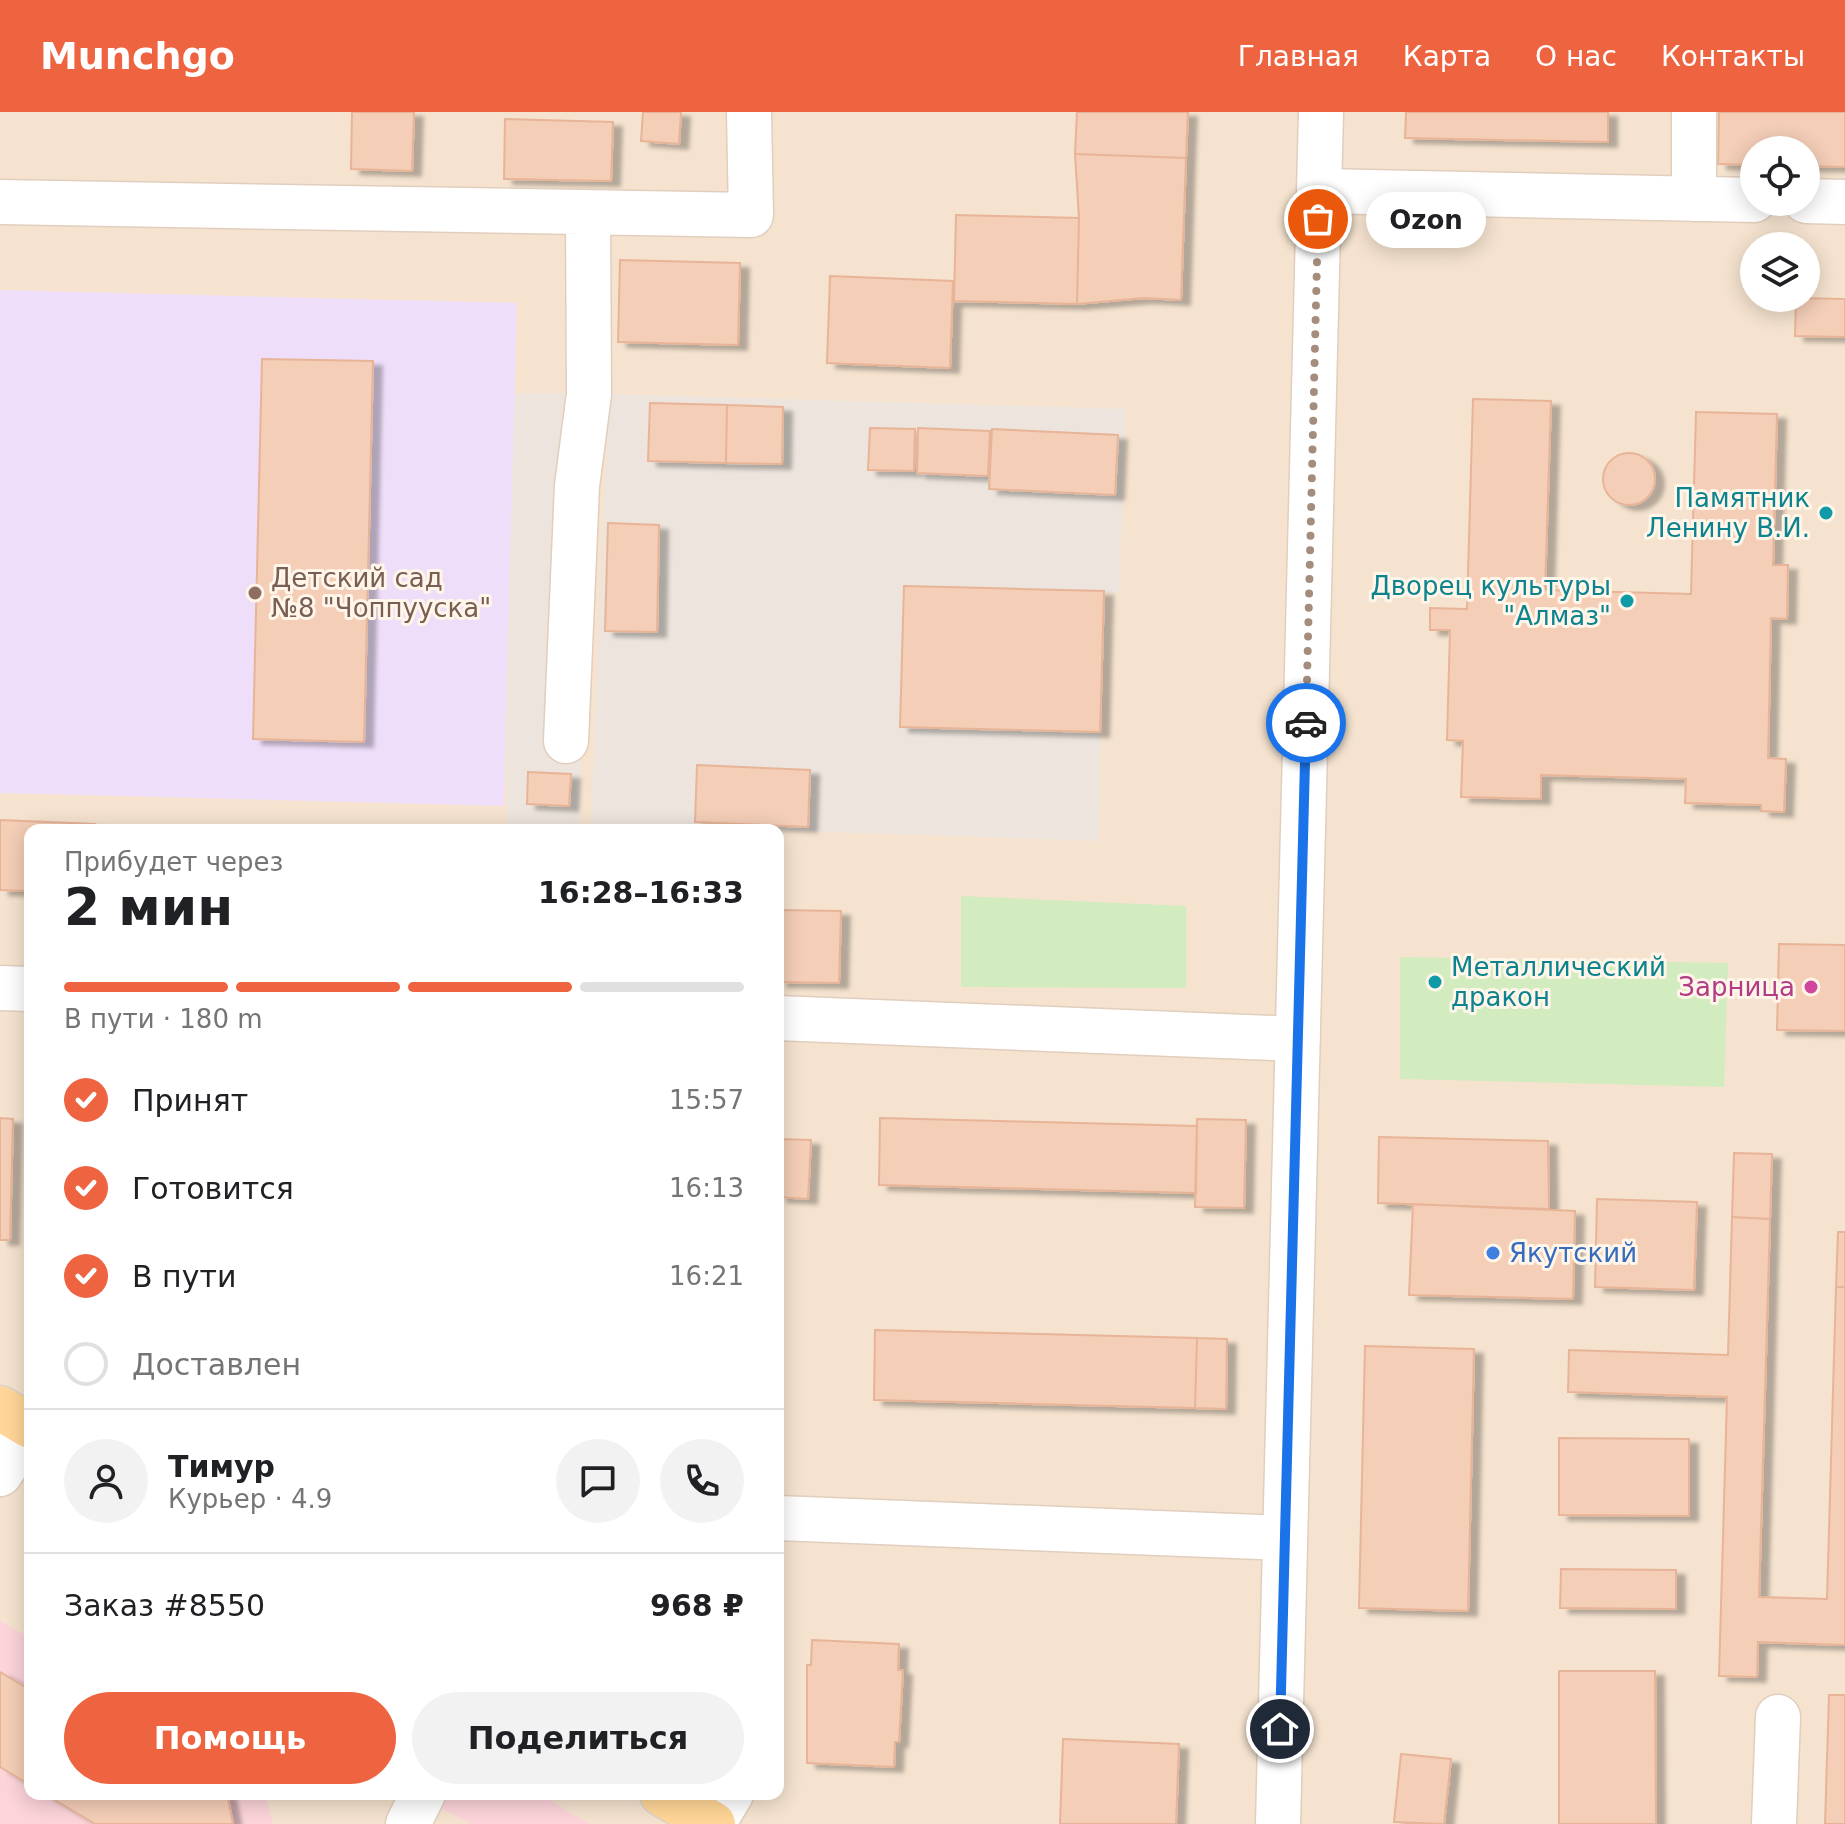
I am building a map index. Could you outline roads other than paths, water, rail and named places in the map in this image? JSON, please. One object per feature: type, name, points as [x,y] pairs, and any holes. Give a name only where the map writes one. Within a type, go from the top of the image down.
[{"type":"main road","points":[[0,1408],[24,1422]]},
{"type":"main road","points":[[672,1800],[713,1824]]},
{"type":"street","points":[[0,202],[751,215],[749,112]]},
{"type":"street","points":[[1278,1824],[1321,112]]},
{"type":"street","points":[[1694,112],[1694,199]]},
{"type":"street","points":[[1319,191],[1740,200]]},
{"type":"street","points":[[1820,201],[1845,202]]},
{"type":"street","points":[[566,741],[577,486],[589,390],[588,212]]},
{"type":"street","points":[[0,988],[24,989]]},
{"type":"street","points":[[784,1018],[1298,1039]]},
{"type":"street","points":[[0,1474],[24,1436]]},
{"type":"street","points":[[784,1518],[1285,1538]]},
{"type":"street","points":[[1774,1824],[1778,1717]]},
{"type":"street","points":[[408,1824],[420,1800]]},
{"type":"street","points":[[713,1824],[727,1800]]},
{"type":"place","name":"Ozon","points":[[1318,219]]},
{"type":"place","name":"Памятник Ленину В.И.","points":[[1826,513]]},
{"type":"place","name":"Детский сад №8 \"Чоппууска\"","points":[[255,593]]},
{"type":"place","name":"Дворец культуры \"Алмаз\"","points":[[1627,601]]},
{"type":"place","name":"Металлический дракон","points":[[1435,982]]},
{"type":"place","name":"Зарница","points":[[1811,987]]},
{"type":"place","name":"Якутский","points":[[1493,1253]]}]
